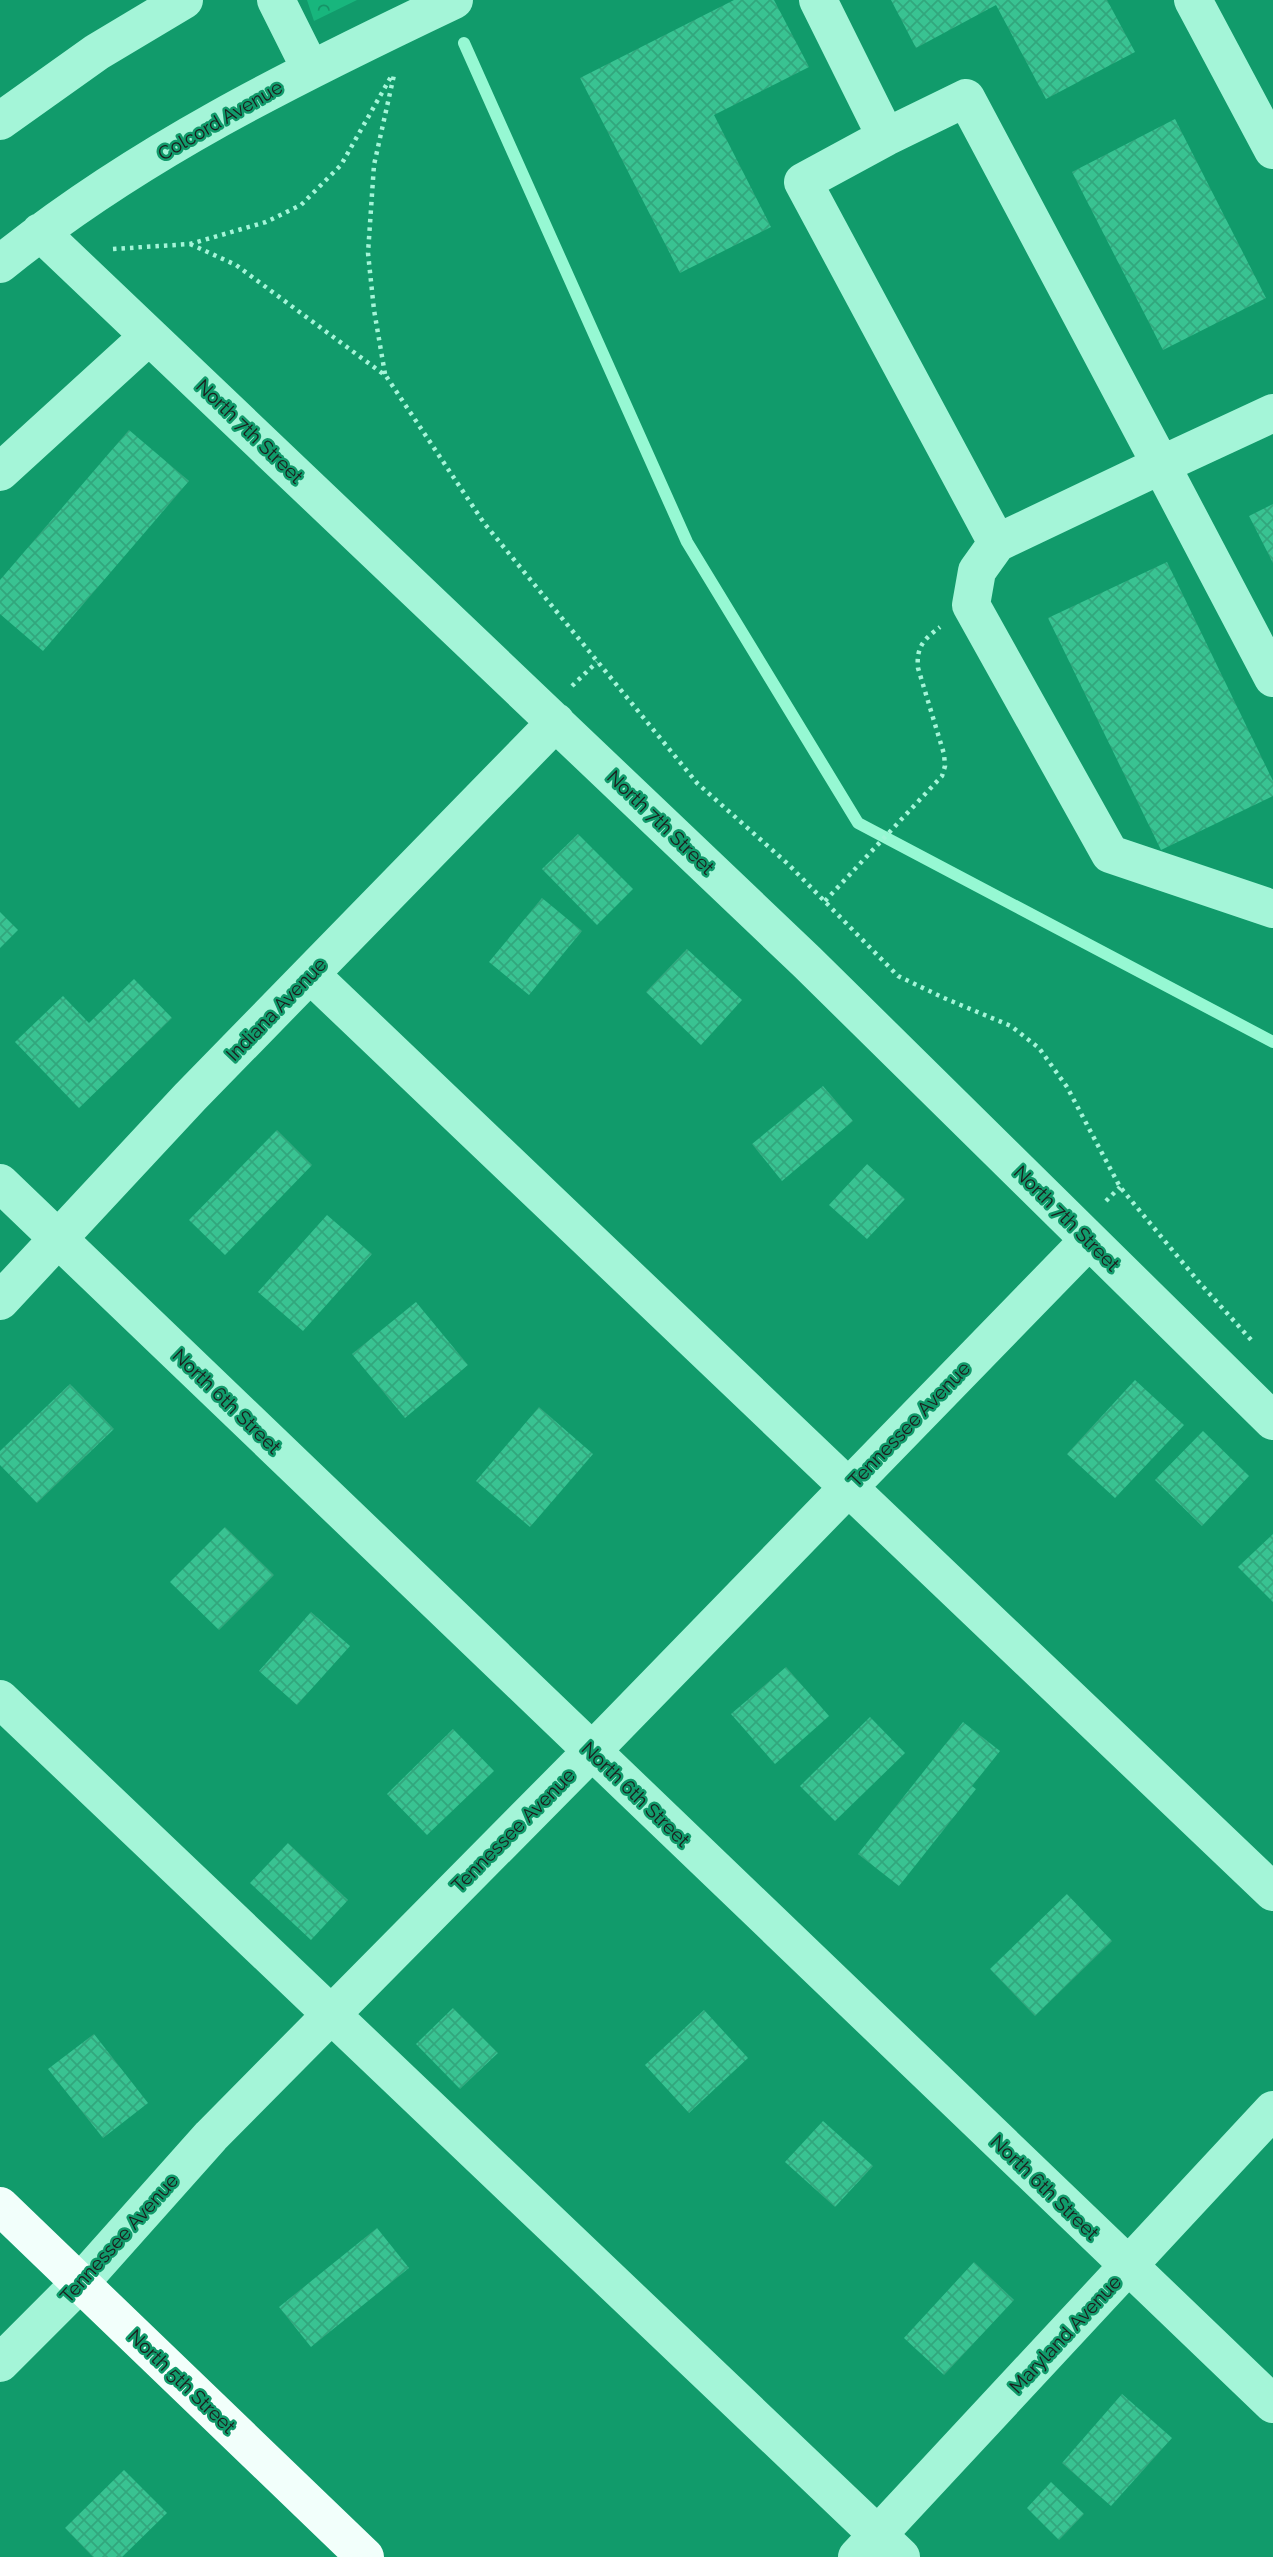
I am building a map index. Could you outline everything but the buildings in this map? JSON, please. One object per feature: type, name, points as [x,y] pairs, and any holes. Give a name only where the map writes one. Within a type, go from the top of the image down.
[{"type":"main road","name":"North 5th Street","points":[[0,2206],[365,2557]]},
{"type":"street","points":[[0,121],[97,52],[184,0]]},
{"type":"street","points":[[276,0],[310,68]]},
{"type":"street","name":"Colcord Avenue","points":[[0,264],[40,232],[187,136],[310,68],[454,0]]},
{"type":"street","points":[[818,0],[886,137]]},
{"type":"street","points":[[1193,0],[1273,150]]},
{"type":"street","points":[[997,543],[803,182],[966,98],[1273,678]]},
{"type":"street","name":"North 7th Street","points":[[40,232],[807,961],[1273,1421]]},
{"type":"street","points":[[0,472],[149,336]]},
{"type":"street","points":[[1273,413],[997,543],[976,571],[971,605],[1110,853],[1273,909]]},
{"type":"street","name":"Indiana Avenue","points":[[0,1301],[190,1097],[556,722]]},
{"type":"street","points":[[310,974],[1273,1892]]},
{"type":"street","name":"North 6th Street","points":[[0,1183],[1273,2403]]},
{"type":"street","name":"Tennessee Avenue","points":[[0,2363],[80,2283],[211,2136],[591,1752],[1089,1240]]},
{"type":"street","points":[[0,1699],[332,2014],[879,2549]]},
{"type":"street","name":"Maryland Avenue","points":[[879,2549],[1128,2266],[1273,2110]]},
{"type":"path","points":[[106,249],[190,244],[266,222],[301,205],[341,165],[395,71],[374,165],[368,253],[374,310],[386,376]]},
{"type":"path","points":[[190,244],[236,265],[386,376],[484,523],[698,783],[789,863],[898,976],[944,999],[1011,1026],[1039,1048],[1067,1087],[1120,1187],[1198,1281],[1260,1349],[1264,1367],[1240,1388]]},
{"type":"path","points":[[825,901],[942,776],[944,754],[918,668],[917,656],[920,644],[929,635],[971,605]]},
{"type":"green space","points":[[307,0],[357,0],[314,21]]},
{"type":"waterway","points":[[464,43],[687,542],[858,823],[1273,1042]]}]
